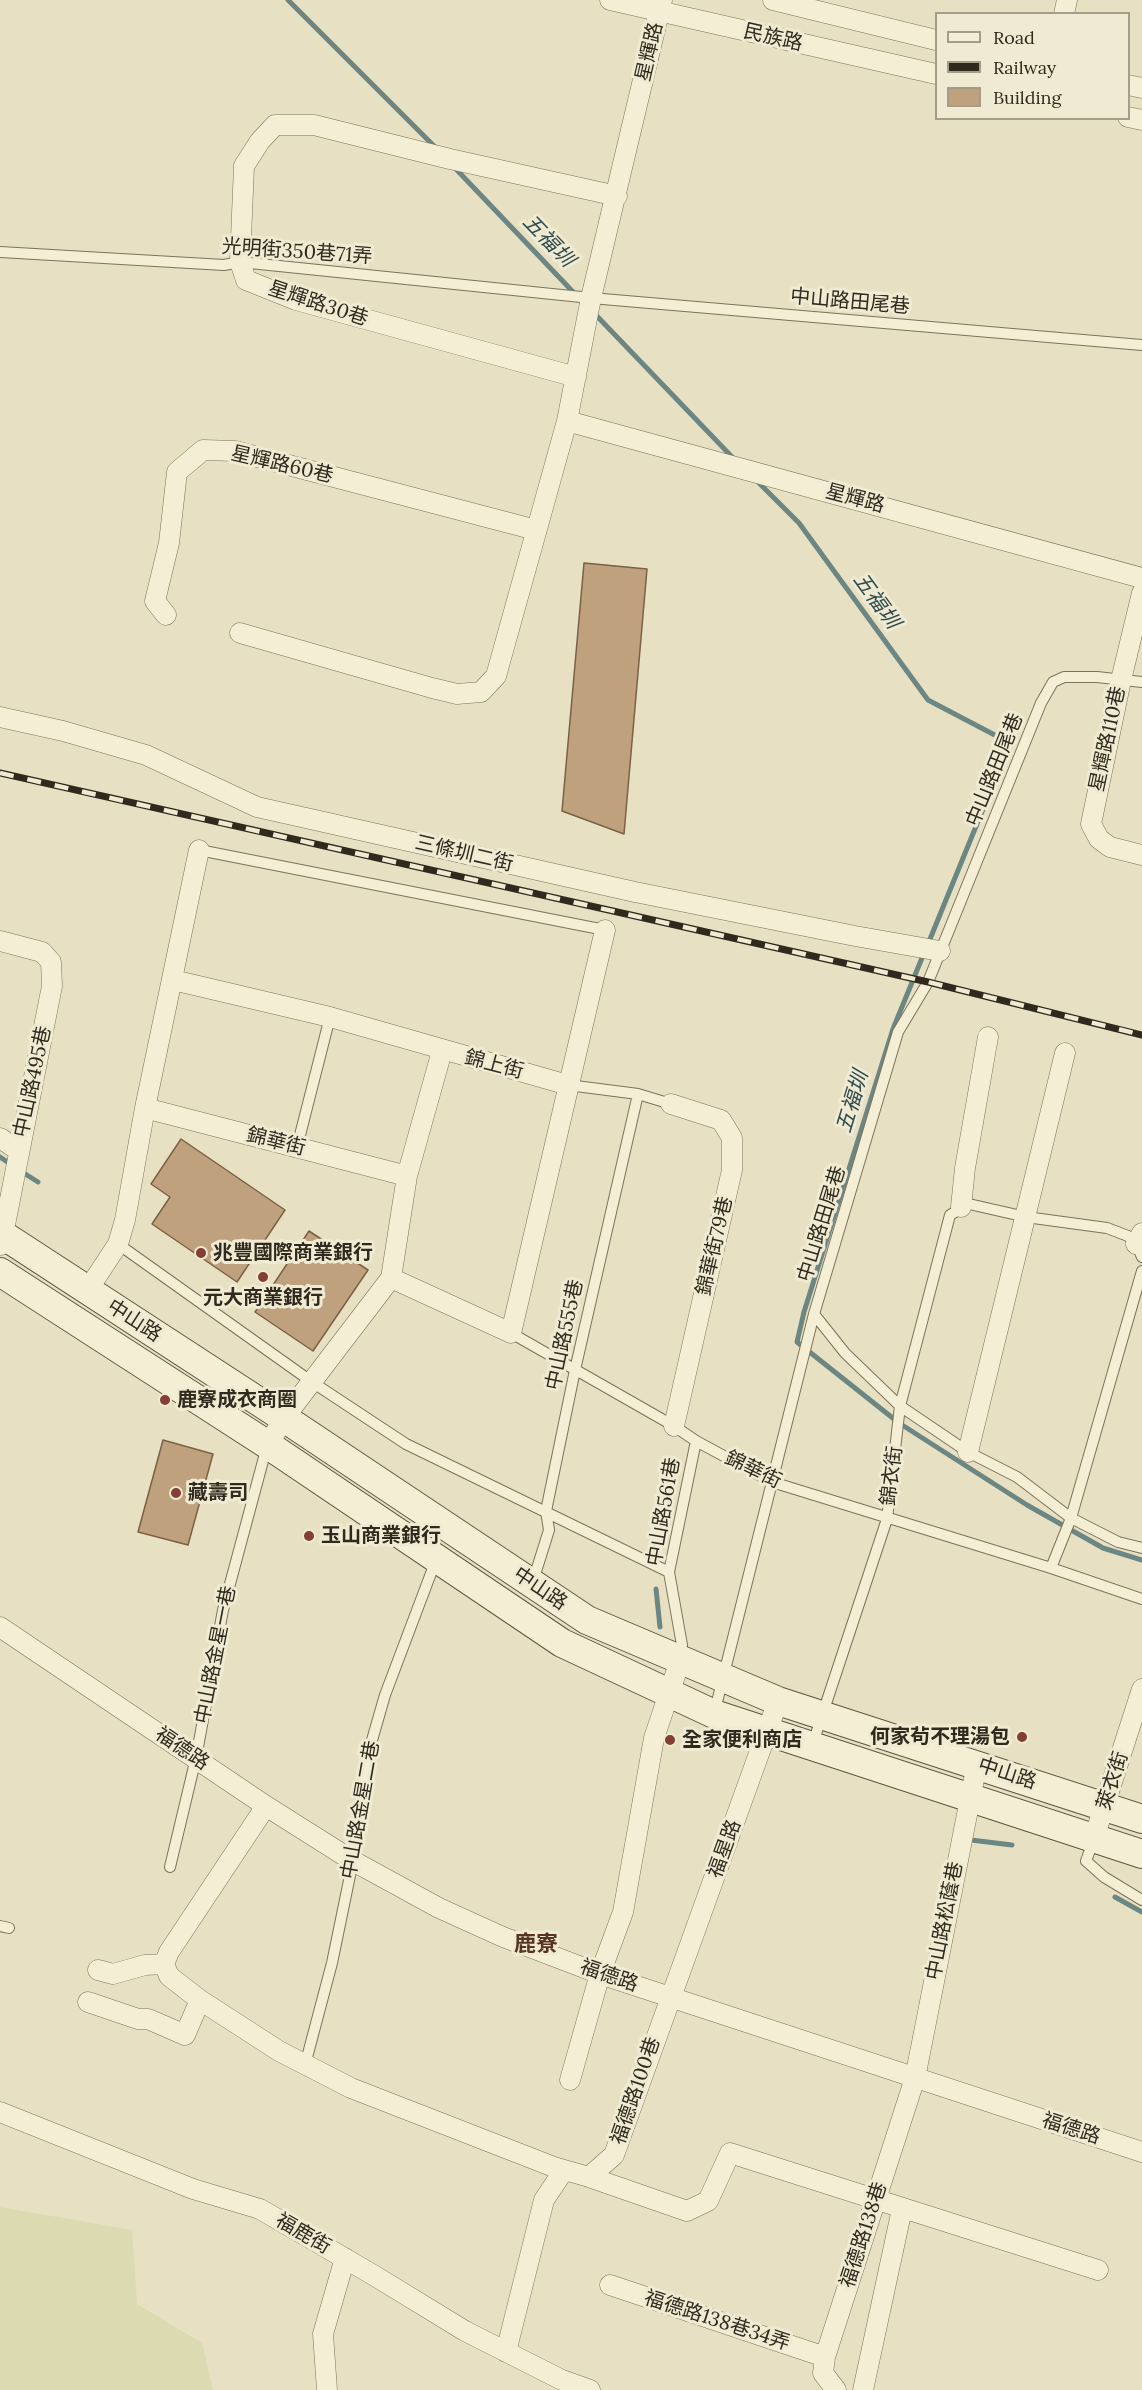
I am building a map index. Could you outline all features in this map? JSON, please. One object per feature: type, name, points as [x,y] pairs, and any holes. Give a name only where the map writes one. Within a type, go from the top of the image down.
[{"type":"street","name":"民族路","points":[[610,0],[660,6],[935,75]]},
{"type":"street","name":"民族路","points":[[773,0],[935,40]]},
{"type":"street","name":"星輝路","points":[[240,633],[457,694],[481,692],[496,676],[567,421],[591,298],[617,196],[660,6]]},
{"type":"street","points":[[240,262],[244,166],[260,141],[275,124],[314,125],[450,159],[617,196]]},
{"type":"street","name":"星輝路30巷","points":[[240,262],[246,280],[296,300],[576,377]]},
{"type":"street","name":"星輝路","points":[[567,421],[1142,578]]},
{"type":"street","name":"星輝路60巷","points":[[166,615],[155,601],[169,543],[177,472],[203,450],[235,451],[536,530]]},
{"type":"street","name":"星輝路110巷","points":[[1142,593],[1120,680],[1091,824],[1099,839],[1110,847],[1142,855]]},
{"type":"street","name":"三條圳二街","points":[[0,717],[63,731],[146,755],[257,807],[635,892],[931,949]]},
{"type":"street","points":[[87,1291],[118,1244],[125,1220],[145,1108],[199,850]]},
{"type":"street","points":[[511,1334],[605,930]]},
{"type":"street","name":"中山路495巷","points":[[0,941],[42,952],[51,962],[52,986],[1,1239]]},
{"type":"street","name":"錦上街","points":[[172,980],[330,1017],[442,1051],[568,1085]]},
{"type":"street","name":"錦衣街","points":[[961,1208],[965,1168],[988,1037]]},
{"type":"street","points":[[268,1445],[284,1418],[391,1278],[407,1176],[442,1051]]},
{"type":"street","points":[[968,1452],[1065,1053]]},
{"type":"street","name":"錦華街79巷","points":[[670,1104],[721,1120],[732,1138],[732,1170],[674,1426]]},
{"type":"street","name":"錦華街","points":[[145,1108],[407,1176]]},
{"type":"street","points":[[0,1138],[19,1150]]},
{"type":"street","name":"中山路","points":[[1,1239],[87,1291],[284,1418],[586,1620],[778,1701],[1142,1819]]},
{"type":"street","name":"中山路","points":[[0,1272],[268,1445],[562,1643],[714,1714],[1142,1854]]},
{"type":"street","name":"錦華街","points":[[391,1278],[511,1334]]},
{"type":"street","name":"福德路","points":[[0,1626],[353,1862],[471,1923],[600,1974],[1142,2152]]},
{"type":"street","points":[[570,2080],[600,1974],[623,1912],[654,1738],[680,1661]]},
{"type":"street","name":"萊衣街","points":[[1094,1838],[1142,1689]]},
{"type":"street","name":"福星路","points":[[670,1996],[778,1701]]},
{"type":"street","name":"中山路松蔭巷","points":[[915,2078],[976,1764]]},
{"type":"street","points":[[266,1806],[164,1964],[169,1976],[200,2000],[305,2065],[351,2088],[564,2170],[687,2211],[708,2201],[730,2153],[1098,2270]]},
{"type":"street","points":[[98,1970],[113,1974],[145,1965],[164,1964]]},
{"type":"street","name":"福德路100巷","points":[[589,2177],[614,2155],[670,1996]]},
{"type":"street","points":[[88,2002],[138,2019],[148,2019],[185,2035],[200,2000]]},
{"type":"street","name":"福德路138巷","points":[[825,2357],[915,2078]]},
{"type":"street","name":"福鹿街","points":[[0,2112],[193,2189],[260,2209],[465,2331],[562,2380],[590,2390]]},
{"type":"street","points":[[506,2352],[544,2200],[564,2170]]},
{"type":"street","points":[[863,2390],[902,2209]]},
{"type":"street","points":[[327,2390],[323,2334],[345,2258]]},
{"type":"street","name":"福德路138巷34弄","points":[[610,2285],[825,2357]]},
{"type":"street","points":[[825,2357],[823,2373],[836,2390]]},
{"type":"lane","name":"光明街350巷71弄","points":[[0,252],[224,265],[240,262],[591,298]]},
{"type":"lane","name":"中山路田尾巷","points":[[591,298],[1142,345]]},
{"type":"lane","name":"中山路田尾巷","points":[[714,1714],[814,1314],[898,1032],[928,982],[931,949],[1041,703],[1053,682],[1064,676],[1142,682]]},
{"type":"lane","points":[[199,850],[605,930]]},
{"type":"lane","points":[[297,1147],[330,1017]]},
{"type":"lane","points":[[568,1085],[638,1094],[670,1104]]},
{"type":"lane","name":"中山路555巷","points":[[532,1584],[549,1530],[546,1511],[575,1370],[638,1094]]},
{"type":"lane","points":[[961,1208],[969,1204],[1026,1217],[1107,1228],[1128,1236],[1140,1245]]},
{"type":"lane","name":"錦衣街","points":[[812,1746],[887,1519],[900,1406],[950,1215],[961,1208]]},
{"type":"lane","points":[[118,1244],[312,1382],[406,1444],[669,1572]]},
{"type":"lane","points":[[1051,1568],[1071,1518],[1142,1271]]},
{"type":"lane","points":[[814,1314],[845,1353],[900,1406],[968,1452],[1017,1477],[1071,1518],[1118,1542],[1142,1548]]},
{"type":"lane","name":"錦華街","points":[[511,1334],[674,1426],[696,1441],[772,1482],[1051,1568],[1142,1599]]},
{"type":"lane","name":"中山路561巷","points":[[680,1661],[682,1645],[669,1572],[696,1441]]},
{"type":"lane","name":"中山路金星一巷","points":[[170,1867],[196,1758],[223,1610],[268,1445]]},
{"type":"lane","name":"中山路金星二巷","points":[[305,2065],[332,1963],[353,1862],[366,1761],[385,1695],[436,1560]]},
{"type":"lane","points":[[1094,1838],[1086,1861],[1104,1877],[1142,1900]]},
{"type":"green space","points":[[0,2207],[132,2230],[137,2304],[202,2343],[213,2390],[0,2390]]},
{"type":"building","points":[[584,563],[647,569],[624,834],[562,811]]},
{"type":"building","points":[[181,1139],[285,1210],[237,1282],[152,1224],[170,1197],[151,1184]]},
{"type":"building","points":[[309,1231],[368,1270],[313,1351],[255,1312]]},
{"type":"building","name":"藏壽司","points":[[163,1440],[213,1454],[188,1545],[138,1532]]},
{"type":"waterway","name":"五福圳","points":[[288,0],[437,149]]},
{"type":"waterway","name":"五福圳","points":[[454,167],[576,295]]},
{"type":"waterway","name":"五福圳","points":[[593,312],[734,459]]},
{"type":"waterway","name":"五福圳","points":[[756,480],[799,523],[928,700],[1010,743],[928,944]]},
{"type":"waterway","name":"五福圳","points":[[924,953],[893,1029],[804,1312],[797,1342],[899,1423],[1027,1505],[1103,1548],[1142,1560]]},
{"type":"waterway","points":[[0,1157],[12,1165]]},
{"type":"waterway","points":[[19,1170],[38,1182]]},
{"type":"waterway","points":[[656,1589],[660,1627]]},
{"type":"waterway","points":[[971,1840],[1012,1845]]},
{"type":"waterway","points":[[1115,1897],[1142,1912]]},
{"type":"railway","points":[[0,773],[928,982],[1142,1035]]},
{"type":"place","name":"兆豐國際商業銀行","points":[[201,1253]]},
{"type":"place","name":"元大商業銀行","points":[[263,1277]]},
{"type":"place","name":"鹿寮成衣商圈","points":[[165,1400]]},
{"type":"place","name":"藏壽司","points":[[176,1493]]},
{"type":"place","name":"玉山商業銀行","points":[[309,1536]]},
{"type":"place","name":"何家茍不理湯包","points":[[1022,1737]]},
{"type":"place","name":"全家便利商店","points":[[670,1740]]},
{"type":"district","name":"鹿寮","points":[[536,1945]]}]
